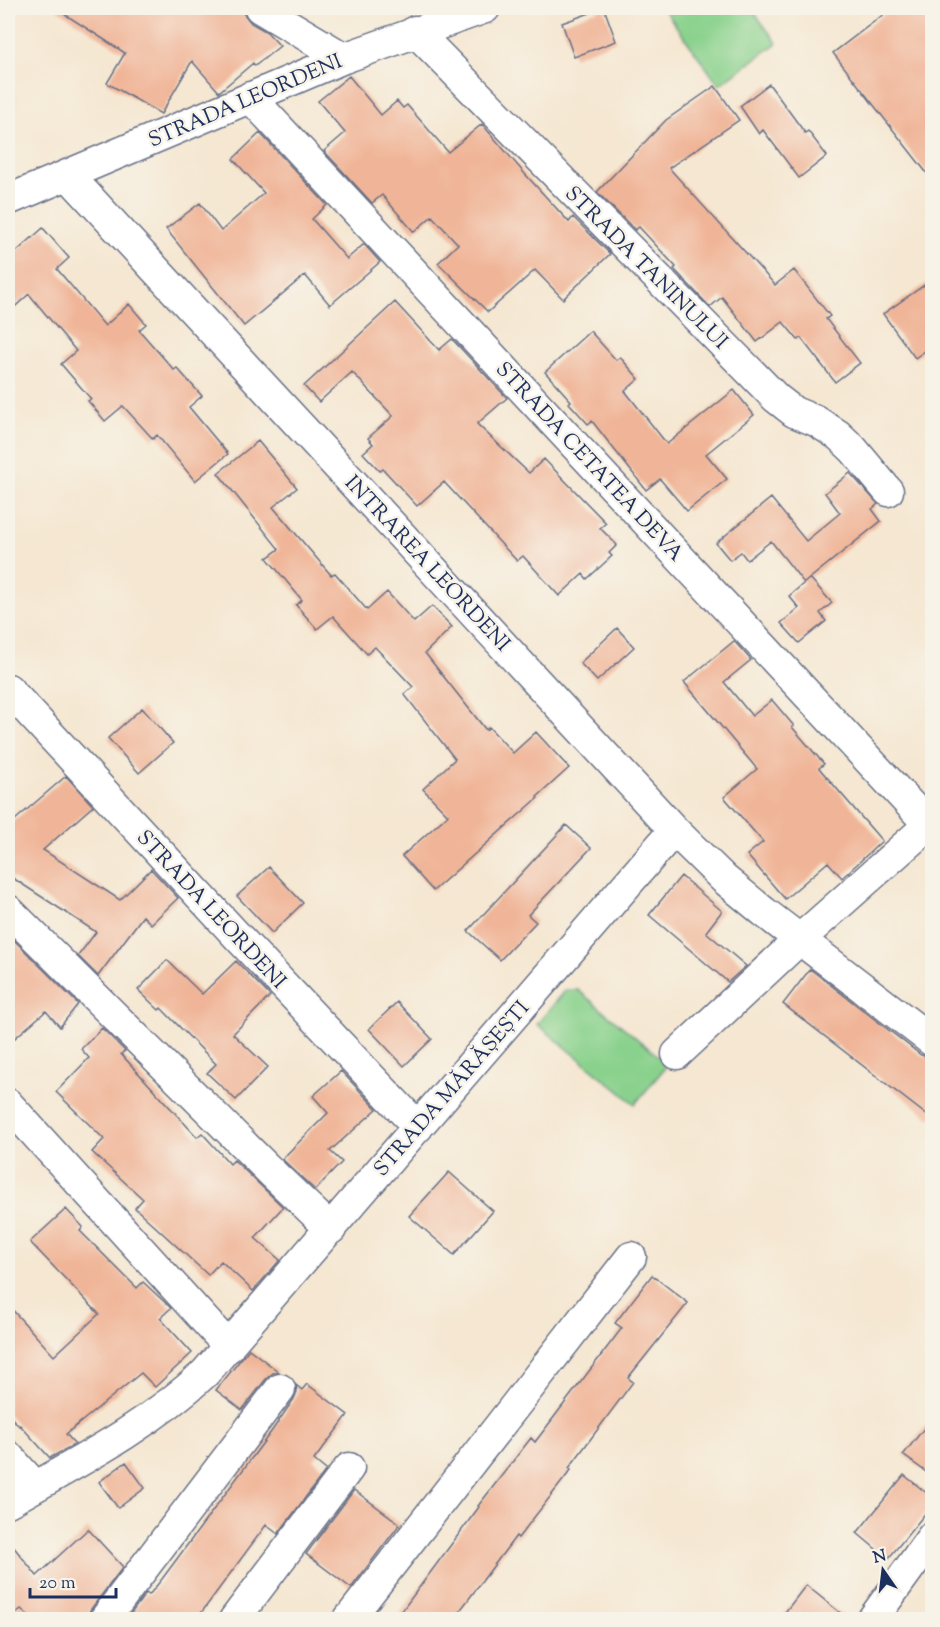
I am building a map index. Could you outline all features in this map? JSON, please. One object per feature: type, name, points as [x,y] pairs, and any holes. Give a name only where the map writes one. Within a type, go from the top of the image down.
[{"type":"street","points":[[260,8],[344,58]]},
{"type":"street","name":"STRADA LEORDENI","points":[[8,200],[344,58],[485,8]]},
{"type":"street","name":"STRADA TANINULUI","points":[[415,31],[776,398],[794,412],[816,421],[838,435],[853,449],[888,491]]},
{"type":"street","name":"STRADA CETATEA DEVA","points":[[250,97],[931,825]]},
{"type":"street","name":"INTRAREA LEORDENI","points":[[68,175],[674,830],[724,879],[799,940],[933,1041]]},
{"type":"street","name":"STRADA LEORDENI","points":[[8,689],[418,1127]]},
{"type":"street","points":[[677,1054],[799,940],[931,825]]},
{"type":"street","name":"STRADA MĂRĂȘEȘTI","points":[[8,1502],[133,1430],[163,1409],[205,1373],[674,830]]},
{"type":"street","points":[[8,910],[331,1229]]},
{"type":"street","points":[[8,1104],[229,1347]]},
{"type":"street","points":[[348,1620],[631,1257]]},
{"type":"street","points":[[104,1620],[280,1389]]},
{"type":"street","points":[[8,1456],[35,1486]]},
{"type":"street","points":[[234,1620],[349,1468]]},
{"type":"street","points":[[872,1620],[933,1537]]},
{"type":"green space","points":[[663,8],[751,8],[777,43],[719,85]]},
{"type":"green space","points":[[566,990],[578,990],[668,1064],[635,1104],[537,1024]]},
{"type":"building","points":[[55,8],[235,8],[251,23],[267,32],[280,46],[255,66],[253,63],[219,92],[192,61],[161,114],[107,83],[125,53]]},
{"type":"building","points":[[604,8],[616,41],[574,57],[562,23]]},
{"type":"building","points":[[892,8],[923,8],[933,20],[933,181],[833,53]]},
{"type":"building","points":[[349,76],[381,115],[397,101],[403,108],[407,105],[448,152],[482,124],[569,222],[573,217],[610,254],[563,299],[535,270],[488,312],[438,263],[458,244],[432,216],[414,232],[382,195],[372,203],[324,151],[345,133],[318,101]]},
{"type":"building","points":[[769,84],[805,133],[808,131],[827,156],[799,178],[763,130],[759,134],[740,106]]},
{"type":"building","points":[[715,86],[739,120],[669,168],[775,285],[794,270],[830,316],[826,319],[860,363],[835,382],[801,338],[798,340],[783,322],[757,342],[722,297],[710,307],[639,227],[635,230],[597,192],[666,120]]},
{"type":"building","points":[[260,133],[327,205],[312,219],[347,259],[364,244],[380,262],[330,305],[305,275],[244,326],[166,229],[200,203],[221,231],[264,193],[233,159]]},
{"type":"building","points":[[43,228],[69,258],[57,269],[105,326],[129,304],[146,324],[139,330],[174,370],[177,368],[202,396],[189,407],[228,454],[195,481],[157,435],[153,439],[123,406],[105,421],[88,401],[91,399],[61,364],[76,351],[29,294],[8,313],[8,259]]},
{"type":"building","points":[[933,279],[933,345],[915,358],[883,314]]},
{"type":"building","points":[[395,302],[439,350],[452,339],[507,398],[477,424],[529,473],[544,459],[606,523],[600,528],[617,545],[609,553],[612,556],[587,579],[583,574],[559,596],[523,556],[517,561],[444,482],[417,506],[383,469],[380,471],[363,453],[373,444],[368,438],[393,416],[352,372],[319,402],[304,386]]},
{"type":"building","points":[[590,331],[616,360],[620,357],[639,379],[625,391],[667,444],[734,390],[754,415],[706,454],[727,479],[687,511],[660,479],[646,490],[592,421],[588,424],[545,372]]},
{"type":"building","points":[[258,441],[297,488],[273,507],[331,575],[335,573],[367,610],[387,592],[414,622],[432,606],[452,627],[425,653],[486,730],[489,727],[513,753],[536,732],[569,768],[433,891],[402,856],[448,815],[423,789],[455,759],[404,694],[413,687],[375,647],[367,654],[333,616],[317,629],[296,605],[302,600],[267,558],[279,549],[218,473]]},
{"type":"building","points":[[850,473],[878,504],[872,509],[881,521],[804,583],[771,541],[747,560],[741,552],[730,560],[716,543],[771,498],[806,541],[840,513],[825,493]]},
{"type":"building","points":[[810,578],[832,603],[820,613],[826,621],[799,643],[781,623],[799,608],[789,596]]},
{"type":"building","points":[[617,628],[634,647],[597,681],[580,663]]},
{"type":"building","points":[[734,641],[751,660],[724,682],[752,716],[772,700],[824,764],[819,768],[882,841],[842,878],[828,862],[785,899],[747,855],[763,842],[724,797],[757,769],[684,682]]},
{"type":"building","points":[[142,708],[173,743],[139,773],[108,738]]},
{"type":"building","points":[[66,776],[93,806],[43,850],[120,900],[151,869],[178,898],[151,924],[143,916],[98,976],[78,956],[96,932],[8,875],[8,826]]},
{"type":"building","points":[[566,825],[591,848],[528,915],[536,922],[500,960],[468,931]]},
{"type":"building","points":[[269,867],[303,903],[272,933],[237,896]]},
{"type":"building","points":[[681,876],[722,911],[706,932],[746,966],[728,982],[649,915]]},
{"type":"building","points":[[8,934],[78,1004],[60,1027],[46,1011],[8,1044]]},
{"type":"building","points":[[167,960],[202,994],[236,961],[270,996],[233,1034],[268,1067],[236,1100],[207,1073],[216,1064],[161,1008],[159,1010],[138,990]]},
{"type":"building","points":[[810,969],[921,1055],[933,1058],[933,1120],[783,1004]]},
{"type":"building","points":[[397,1002],[432,1039],[404,1066],[369,1029]]},
{"type":"building","points":[[102,1028],[125,1051],[121,1054],[197,1137],[202,1133],[230,1164],[234,1160],[283,1207],[255,1238],[280,1260],[253,1291],[221,1261],[208,1275],[135,1208],[143,1199],[92,1152],[104,1139],[56,1092],[89,1058],[81,1049]]},
{"type":"building","points":[[341,1071],[377,1109],[330,1151],[342,1162],[315,1190],[282,1159],[328,1113],[313,1096]]},
{"type":"building","points":[[449,1172],[493,1211],[454,1255],[409,1216]]},
{"type":"building","points":[[66,1209],[83,1227],[80,1231],[137,1288],[143,1282],[171,1308],[160,1318],[192,1353],[155,1387],[141,1373],[66,1434],[75,1444],[50,1458],[8,1414],[8,1305],[54,1356],[99,1314],[30,1242]]},
{"type":"building","points":[[652,1275],[688,1303],[628,1378],[633,1382],[569,1468],[571,1470],[518,1538],[516,1536],[453,1620],[395,1620],[478,1506],[531,1438],[535,1442],[622,1328],[615,1323]]},
{"type":"building","points":[[249,1349],[279,1372],[273,1373],[266,1379],[242,1410],[216,1390]]},
{"type":"building","points":[[307,1384],[348,1415],[314,1460],[326,1470],[278,1534],[266,1525],[196,1620],[126,1620],[146,1593],[149,1595],[162,1579],[271,1432],[294,1399],[297,1392],[296,1385],[302,1390]]},
{"type":"building","points":[[933,1417],[933,1477],[903,1455]]},
{"type":"building","points":[[126,1462],[145,1488],[118,1508],[99,1482]]},
{"type":"building","points":[[904,1475],[933,1498],[933,1504],[888,1559],[857,1533]]},
{"type":"building","points":[[354,1490],[400,1524],[351,1588],[306,1554]]},
{"type":"building","points":[[88,1529],[123,1567],[90,1610],[87,1620],[34,1620],[21,1609],[8,1620],[8,1540],[37,1576]]},
{"type":"building","points":[[806,1585],[849,1620],[779,1620]]}]
